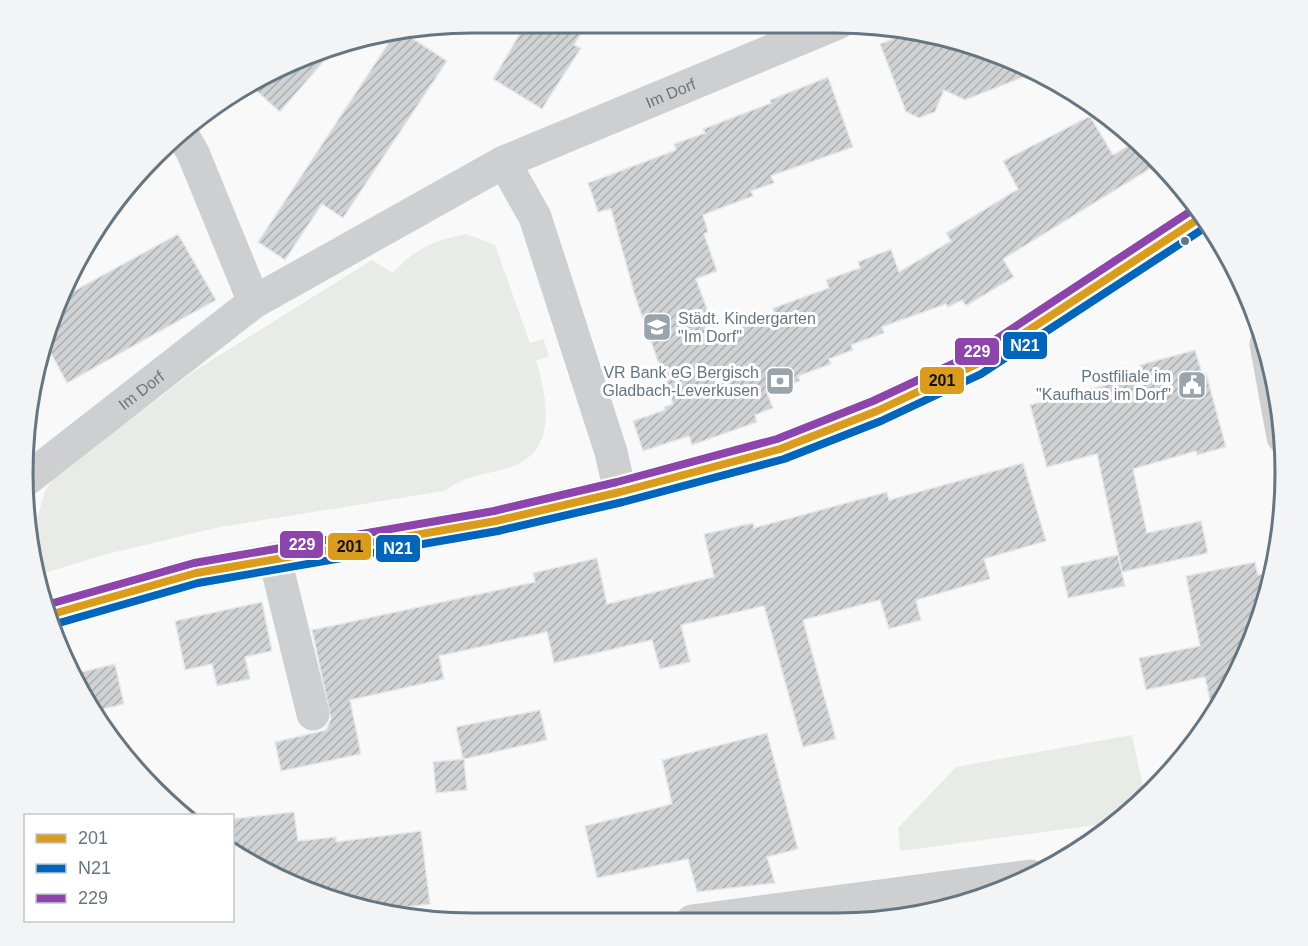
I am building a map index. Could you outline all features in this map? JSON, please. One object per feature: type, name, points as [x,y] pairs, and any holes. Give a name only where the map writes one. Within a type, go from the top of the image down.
[{"type":"main road","points":[[56,613],[196,573],[496,521],[621,492],[780,449],[877,411],[977,364],[1195,221]]},
{"type":"street","name":"Im Dorf","points":[[33,474],[254,302],[504,162],[814,33]]},
{"type":"street","points":[[185,140],[193,153],[254,302]]},
{"type":"street","points":[[504,162],[535,218],[611,453],[621,492]]},
{"type":"street","points":[[275,560],[313,714]]},
{"type":"street","points":[[752,913],[1004,880]]},
{"type":"shaded area","points":[[467,234],[495,245],[530,343],[543,339],[549,356],[536,361],[543,388],[546,418],[539,445],[531,456],[518,464],[459,482],[444,491],[220,527],[107,554],[45,573],[36,522],[45,491],[54,477],[196,370],[372,260],[393,273],[417,251],[446,239]]},
{"type":"shaded area","points":[[1132,735],[1143,787],[1099,825],[900,851],[898,828],[956,767]]},
{"type":"building","points":[[520,33],[581,33],[574,45],[581,48],[542,109],[493,79]]},
{"type":"building","points":[[412,38],[447,61],[343,218],[322,204],[285,260],[258,242],[390,41]]},
{"type":"building","points":[[896,38],[921,41],[976,56],[1026,76],[965,100],[944,90],[935,112],[919,118],[906,112],[880,44]]},
{"type":"building","points":[[326,58],[280,112],[256,90],[278,78]]},
{"type":"building","points":[[828,77],[853,147],[771,176],[774,183],[751,191],[753,196],[703,215],[708,232],[704,234],[717,271],[696,279],[717,336],[774,312],[773,308],[829,288],[826,280],[860,268],[858,262],[891,249],[899,272],[951,241],[946,233],[1018,189],[1003,161],[1090,116],[1113,155],[1129,146],[1151,168],[1003,259],[1014,277],[966,306],[962,300],[948,307],[946,304],[882,327],[884,333],[851,345],[853,350],[829,359],[831,364],[798,376],[800,381],[767,393],[773,408],[755,415],[757,422],[692,445],[689,436],[643,451],[633,421],[665,410],[664,407],[673,404],[635,296],[611,209],[598,212],[588,183],[676,150],[674,144],[705,133],[703,129],[771,103],[770,100]]},
{"type":"building","points":[[178,234],[216,300],[67,383],[50,352],[72,292]]},
{"type":"building","points":[[1195,350],[1202,373],[1206,373],[1226,447],[1197,455],[1196,451],[1133,469],[1147,533],[1201,521],[1208,553],[1122,572],[1097,454],[1047,467],[1030,405],[1143,375],[1140,365]]},
{"type":"building","points":[[1023,463],[1046,541],[984,559],[990,579],[916,600],[921,620],[889,629],[880,600],[803,620],[836,739],[803,747],[764,606],[681,625],[690,662],[660,669],[652,640],[554,663],[547,632],[439,656],[444,679],[350,700],[361,754],[281,771],[275,742],[326,730],[331,719],[312,630],[535,582],[533,573],[597,558],[607,604],[714,577],[704,534],[753,523],[754,528],[887,492],[889,500]]},
{"type":"building","points":[[1118,555],[1125,586],[1068,598],[1061,567]]},
{"type":"building","points":[[1255,562],[1258,575],[1263,574],[1242,641],[1210,702],[1205,677],[1146,690],[1139,658],[1200,646],[1186,576]]},
{"type":"building","points":[[262,602],[272,651],[245,657],[250,679],[217,686],[212,664],[185,670],[175,621]]},
{"type":"building","points":[[115,664],[124,704],[102,709],[80,672]]},
{"type":"building","points":[[540,710],[547,740],[464,759],[467,790],[436,793],[433,762],[463,759],[456,727]]},
{"type":"building","points":[[767,733],[798,849],[767,857],[775,883],[697,892],[688,859],[597,878],[585,826],[672,804],[662,760]]},
{"type":"building","points":[[294,812],[298,841],[336,837],[336,842],[421,831],[430,904],[404,907],[387,905],[305,880],[278,868],[234,842],[234,819]]},
{"type":"transit line","name":"229","points":[[53,603],[194,563],[494,511],[617,482],[777,439],[873,401],[972,355],[1189,212]]},
{"type":"transit line","name":"201","points":[[56,613],[196,573],[496,521],[620,492],[780,449],[877,411],[977,364],[1195,221]]},
{"type":"transit line","name":"N21","points":[[59,623],[198,583],[498,531],[623,502],[784,459],[881,421],[981,374],[1202,230]]},
{"type":"place","name":"Städt. Kindergarten \"Im Dorf\"","points":[[657,327]]},
{"type":"place","name":"VR Bank eG Bergisch Gladbach-Leverkusen","points":[[780,381]]},
{"type":"place","name":"Postfiliale im \"Kaufhaus im Dorf\"","points":[[1192,385]]}]
